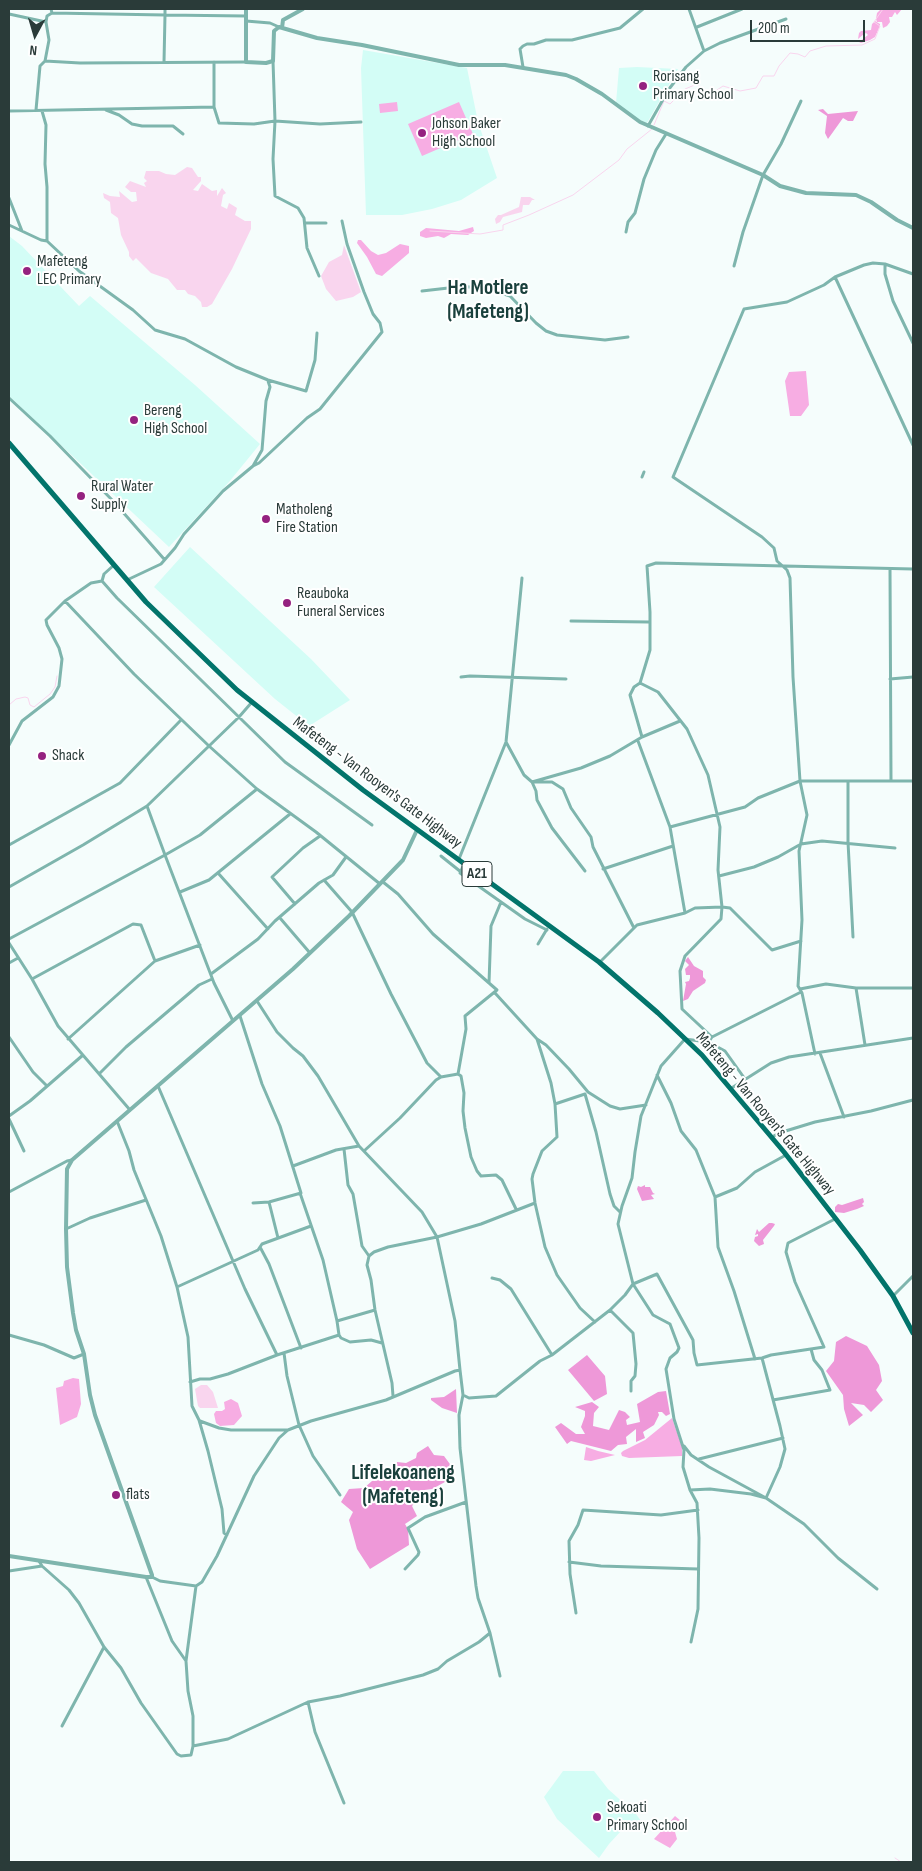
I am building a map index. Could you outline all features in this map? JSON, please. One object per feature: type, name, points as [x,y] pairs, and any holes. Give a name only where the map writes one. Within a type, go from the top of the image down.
[{"type":"main road","name":"Mafeteng - Van Rooyen's Gate Highway","points":[[9,443],[146,602],[184,640],[252,702],[320,758],[548,928],[599,962],[702,1055],[786,1155],[835,1218],[893,1296],[913,1333]]},
{"type":"street","points":[[164,62],[165,9]]},
{"type":"street","points":[[246,9],[246,62]]},
{"type":"street","points":[[302,9],[283,20],[280,28],[274,31],[275,121],[273,159],[276,196],[298,208],[304,223],[308,248],[319,276]]},
{"type":"street","points":[[523,67],[520,49],[527,44],[546,40],[572,40],[620,28],[643,9]]},
{"type":"street","points":[[689,9],[704,51]]},
{"type":"street","points":[[697,27],[742,9]]},
{"type":"street","points":[[45,62],[49,40],[46,22],[51,11],[246,16]]},
{"type":"street","points":[[9,14],[46,22]]},
{"type":"street","points":[[648,126],[670,89],[686,67],[704,51],[720,43],[786,19]]},
{"type":"street","points":[[246,22],[270,23],[280,28],[317,38],[459,65],[523,67],[566,75],[610,100],[632,118],[764,175],[788,189],[806,193],[849,194],[865,198],[913,228]]},
{"type":"street","points":[[36,110],[40,66],[45,62],[266,63],[273,61]]},
{"type":"street","points":[[214,62],[214,107],[219,123],[254,124],[275,121],[298,124],[361,122]]},
{"type":"street","points":[[734,266],[745,226],[764,175],[801,101]]},
{"type":"street","points":[[9,111],[36,110],[42,112],[214,107]]},
{"type":"street","points":[[103,109],[115,112],[132,124],[142,126],[173,126],[183,134]]},
{"type":"street","points":[[42,112],[46,125],[47,241]]},
{"type":"street","points":[[626,232],[628,222],[635,214],[644,179],[666,134]]},
{"type":"street","points":[[9,198],[22,231]]},
{"type":"street","points":[[127,580],[160,564],[223,491],[259,463],[320,408],[382,332],[380,323],[373,314],[346,244],[342,221]]},
{"type":"street","points":[[304,223],[326,223]]},
{"type":"street","points":[[9,225],[47,241],[79,271],[133,310],[155,330],[185,339],[236,367],[268,380],[306,392],[315,360],[317,333]]},
{"type":"street","points":[[815,1054],[798,986],[798,961],[801,941],[799,851],[807,815],[800,781],[793,677],[790,578],[787,570],[777,561],[774,548],[762,537],[673,477],[744,309],[787,302],[824,285],[835,277],[873,263],[885,264],[913,274]]},
{"type":"street","points":[[885,264],[885,274],[893,301],[913,343]]},
{"type":"street","points":[[835,277],[913,445]]},
{"type":"street","points":[[422,291],[458,287],[482,287],[510,296],[536,323],[546,331],[557,335],[606,340],[628,337]]},
{"type":"street","points":[[253,466],[262,450],[266,401],[270,387],[268,380]]},
{"type":"street","points":[[9,398],[50,436],[114,502],[164,559]]},
{"type":"street","points":[[642,737],[630,694],[634,687],[640,683],[650,650],[647,566],[656,563],[913,570]]},
{"type":"street","points":[[102,581],[104,574],[114,565]]},
{"type":"street","points":[[890,569],[891,781]]},
{"type":"street","points":[[459,860],[506,742],[522,578]]},
{"type":"street","points":[[9,745],[22,721],[53,697],[59,686],[62,659],[59,648],[46,622],[49,616],[64,601],[91,582],[102,581]]},
{"type":"street","points":[[102,581],[117,598],[285,762],[372,825]]},
{"type":"street","points":[[64,601],[134,674],[208,746],[257,789],[398,894],[433,934],[497,990],[495,993],[537,1039],[564,1063],[587,1093],[610,1106],[620,1108],[646,1105]]},
{"type":"street","points":[[572,621],[649,622]]},
{"type":"street","points":[[461,677],[566,679]]},
{"type":"street","points":[[890,679],[913,677]]},
{"type":"street","points":[[640,683],[658,692],[687,729],[708,774],[718,815],[720,827],[719,876],[722,907],[721,919],[686,956],[680,971],[682,1009],[712,1037]]},
{"type":"street","points":[[9,887],[84,845],[147,806],[239,717],[252,702]]},
{"type":"street","points":[[9,845],[120,783],[182,720]]},
{"type":"street","points":[[532,782],[581,768],[610,756],[642,737],[680,721]]},
{"type":"street","points":[[638,741],[670,827],[685,913]]},
{"type":"street","points":[[506,742],[524,775],[532,782],[536,790],[537,800],[552,828],[585,871]]},
{"type":"street","points":[[670,827],[745,807],[758,798],[800,781],[913,781]]},
{"type":"street","points":[[848,781],[848,842],[853,936]]},
{"type":"street","points":[[532,782],[552,782],[563,789],[571,808],[592,837],[593,847],[603,869],[634,928]]},
{"type":"street","points":[[130,1110],[58,1026],[9,941],[200,835],[257,789]]},
{"type":"street","points":[[147,806],[212,977],[233,1022]]},
{"type":"street","points":[[180,892],[209,880],[218,874],[290,814]]},
{"type":"street","points":[[152,1577],[148,1558],[96,1415],[90,1394],[84,1354],[76,1330],[68,1283],[66,1229],[67,1169],[72,1160],[116,1120],[240,1016],[310,953],[403,860],[417,830]]},
{"type":"street","points":[[296,904],[272,877],[320,836]]},
{"type":"street","points":[[719,876],[754,867],[778,857],[801,844],[822,841],[848,842],[895,848]]},
{"type":"street","points":[[603,869],[673,846]]},
{"type":"street","points":[[441,856],[460,873],[525,919],[548,928],[538,944]]},
{"type":"street","points":[[99,1074],[166,1012],[199,985],[212,977],[324,880],[333,875],[346,857]]},
{"type":"street","points":[[461,872],[464,864]]},
{"type":"street","points":[[218,874],[268,929]]},
{"type":"street","points":[[324,880],[352,912],[391,994],[427,1063],[441,1077]]},
{"type":"street","points":[[488,983],[491,926],[501,902]]},
{"type":"street","points":[[599,962],[634,928],[647,922],[685,913],[695,908],[730,908],[772,950],[801,941]]},
{"type":"street","points":[[280,918],[310,953]]},
{"type":"street","points":[[32,979],[134,924],[141,925],[155,961]]},
{"type":"street","points":[[68,1039],[155,961],[200,945]]},
{"type":"street","points":[[9,963],[18,958]]},
{"type":"street","points":[[708,1043],[712,1037],[800,991],[826,984],[856,988],[913,988]]},
{"type":"street","points":[[856,988],[864,1045]]},
{"type":"street","points":[[495,993],[465,1016],[466,1029],[458,1074],[464,1092],[463,1111],[465,1128],[471,1157],[477,1171],[481,1176],[496,1175],[502,1180],[516,1209]]},
{"type":"street","points":[[257,1001],[277,1032],[303,1056],[318,1076],[359,1146],[422,1212],[437,1237],[455,1321],[462,1396],[459,1415],[466,1502],[478,1598],[490,1633],[500,1676]]},
{"type":"street","points":[[240,1016],[262,1084],[280,1126],[310,1226],[323,1260],[339,1335],[350,1342],[371,1340],[382,1343]]},
{"type":"street","points":[[9,1037],[33,1072],[47,1086]]},
{"type":"street","points":[[730,1089],[771,1063],[789,1057],[913,1038]]},
{"type":"street","points":[[537,1039],[551,1083],[555,1104],[557,1137],[542,1151],[533,1174],[535,1203],[545,1247],[557,1276],[580,1308],[595,1322]]},
{"type":"street","points":[[691,1642],[698,1609],[698,1510],[697,1503],[682,1467],[683,1445],[674,1419],[666,1369],[670,1358],[679,1348],[670,1324],[653,1315],[633,1284],[618,1224],[632,1178],[641,1116],[661,1066],[685,1039],[708,1043],[725,1051],[745,1079]]},
{"type":"street","points":[[820,1053],[844,1116]]},
{"type":"street","points":[[9,1116],[30,1101],[83,1056]]},
{"type":"street","points":[[364,1151],[441,1077],[458,1074]]},
{"type":"street","points":[[657,1075],[671,1103],[681,1131],[696,1150],[715,1197],[718,1247],[755,1359]]},
{"type":"street","points":[[158,1085],[233,1262],[277,1355]]},
{"type":"street","points":[[555,1104],[587,1093]]},
{"type":"street","points":[[587,1093],[610,1194],[614,1206],[621,1213]]},
{"type":"street","points":[[771,1137],[815,1122],[871,1112],[913,1100]]},
{"type":"street","points":[[9,1119],[24,1151]]},
{"type":"street","points":[[116,1120],[161,1236],[176,1287],[188,1337],[192,1406],[200,1420],[217,1484],[224,1532],[227,1535]]},
{"type":"street","points":[[293,1166],[359,1146]]},
{"type":"street","points":[[344,1149],[348,1185],[353,1194],[362,1246],[369,1256]]},
{"type":"street","points":[[715,1197],[737,1188],[755,1172],[786,1155]]},
{"type":"street","points":[[9,1192],[72,1160]]},
{"type":"street","points":[[253,1203],[269,1202],[300,1193]]},
{"type":"street","points":[[66,1229],[90,1218],[146,1200]]},
{"type":"street","points":[[269,1202],[278,1238]]},
{"type":"street","points":[[394,1396],[366,1263],[369,1256],[388,1247],[437,1237],[481,1224],[535,1203]]},
{"type":"street","points":[[462,1396],[469,1398],[496,1396],[610,1310],[626,1295],[633,1284],[657,1274],[693,1340],[697,1365],[755,1359],[824,1347],[795,1282],[786,1252],[788,1242],[835,1218]]},
{"type":"street","points":[[176,1287],[258,1250],[262,1244],[310,1226]]},
{"type":"street","points":[[260,1247],[269,1264],[301,1348]]},
{"type":"street","points":[[893,1296],[913,1276]]},
{"type":"street","points":[[492,1278],[500,1280],[511,1289],[552,1355]]},
{"type":"street","points":[[337,1321],[375,1310]]},
{"type":"street","points":[[610,1310],[633,1333],[636,1364],[635,1376],[631,1381],[631,1391]]},
{"type":"street","points":[[9,1335],[36,1342],[74,1358],[84,1354]]},
{"type":"street","points":[[190,1382],[200,1379],[210,1380],[277,1355],[339,1335]]},
{"type":"street","points":[[773,1400],[830,1390],[822,1370],[814,1360],[811,1349]]},
{"type":"street","points":[[284,1353],[287,1376],[299,1425],[313,1456],[340,1495]]},
{"type":"street","points":[[762,1358],[783,1438],[784,1449],[780,1467],[766,1498]]},
{"type":"street","points":[[9,1556],[152,1577],[160,1581],[196,1586],[206,1576],[254,1476],[279,1438],[288,1430],[394,1396],[450,1372],[460,1370]]},
{"type":"street","points":[[200,1420],[219,1428],[232,1430],[288,1430]]},
{"type":"street","points":[[698,1459],[783,1438]]},
{"type":"street","points":[[683,1445],[698,1459],[766,1498],[804,1524],[838,1558],[877,1589]]},
{"type":"street","points":[[690,1490],[710,1489],[751,1494],[766,1498]]},
{"type":"street","points":[[405,1570],[419,1552],[408,1528],[437,1512],[466,1502]]},
{"type":"street","points":[[576,1613],[569,1541],[578,1525],[583,1510],[661,1515],[698,1510]]},
{"type":"street","points":[[39,1561],[42,1566],[69,1590],[104,1646],[121,1668],[141,1703],[177,1754],[181,1756],[192,1755],[193,1746],[186,1661],[196,1586]]},
{"type":"street","points":[[570,1562],[601,1566],[698,1569]]},
{"type":"street","points":[[9,1571],[42,1566]]},
{"type":"street","points":[[146,1577],[172,1641],[186,1661]]},
{"type":"street","points":[[193,1746],[228,1739],[308,1702],[423,1675],[438,1669],[490,1633]]},
{"type":"street","points":[[62,1726],[104,1646]]},
{"type":"street","points":[[308,1702],[315,1732],[344,1803]]},
{"type":"shaded area","points":[[881,9],[902,9],[897,15],[895,12],[892,17],[889,17],[890,22],[883,28],[882,22],[877,22],[876,19],[877,13]]},
{"type":"shaded area","points":[[875,21],[880,26],[875,37],[861,43],[859,42],[868,35],[866,33],[858,39],[859,33],[871,30],[872,24]]},
{"type":"shaded area","name":"Johson Baker High School","points":[[363,50],[467,68],[478,122],[497,178],[461,200],[432,209],[402,215],[366,215],[361,68]]},
{"type":"shaded area","name":"Rorisang Primary School","points":[[619,68],[678,69],[647,123],[635,118],[616,103]]},
{"type":"shaded area","points":[[397,102],[398,111],[380,113],[379,104]]},
{"type":"shaded area","points":[[459,102],[473,134],[422,156],[408,124]]},
{"type":"shaded area","points":[[823,109],[828,114],[858,111],[853,121],[843,118],[828,139],[825,133],[827,116],[818,110]]},
{"type":"shaded area","points":[[187,167],[192,168],[198,177],[201,177],[201,181],[193,190],[198,191],[202,184],[212,191],[217,190],[217,196],[222,188],[226,193],[223,195],[221,206],[227,209],[229,203],[237,208],[235,215],[245,221],[251,221],[251,229],[232,269],[212,304],[207,307],[202,307],[201,302],[195,296],[188,294],[185,290],[177,290],[168,279],[151,273],[136,258],[133,261],[129,256],[121,235],[118,218],[111,213],[110,202],[104,198],[103,193],[120,197],[119,191],[132,202],[137,201],[136,192],[131,192],[125,187],[130,181],[146,187],[144,183],[147,181],[144,178],[146,171],[159,171],[175,175]]},
{"type":"shaded area","points":[[521,197],[530,197],[535,200],[532,200],[529,205],[523,205],[522,212],[503,217],[496,224],[495,219],[498,215],[519,207]]},
{"type":"shaded area","points":[[473,227],[474,231],[468,235],[451,234],[444,238],[420,236],[420,232],[426,228],[459,231]]},
{"type":"shaded area","name":"Bereng High School","points":[[9,236],[22,246],[79,306],[90,296],[195,385],[260,444],[229,482],[169,547],[9,396]]},
{"type":"shaded area","points":[[358,240],[361,240],[371,251],[378,255],[386,253],[400,244],[409,246],[409,253],[382,276],[376,274],[357,243]]},
{"type":"shaded area","points":[[344,245],[361,292],[353,297],[336,301],[326,289],[321,276],[329,262],[342,255]]},
{"type":"shaded area","points":[[806,371],[809,405],[801,416],[790,416],[785,381],[789,372]]},
{"type":"shaded area","points":[[190,547],[311,659],[350,700],[309,726],[275,699],[154,587]]},
{"type":"shaded area","points":[[688,957],[694,966],[703,971],[703,977],[706,980],[705,983],[693,991],[688,999],[683,1001],[685,982],[689,981],[690,978],[690,975],[686,975],[685,969],[689,965],[685,961]]},
{"type":"shaded area","points":[[645,1185],[645,1187],[650,1187],[655,1194],[651,1195],[654,1199],[642,1201],[637,1189],[638,1186]]},
{"type":"shaded area","points":[[863,1198],[864,1202],[862,1204],[864,1206],[844,1213],[835,1212],[835,1207],[838,1204],[842,1205]]},
{"type":"shaded area","points":[[769,1223],[775,1224],[763,1240],[764,1244],[759,1246],[754,1241],[755,1237],[758,1236],[758,1234],[755,1235],[757,1229],[759,1232]]},
{"type":"shaded area","points":[[846,1336],[867,1346],[879,1365],[882,1381],[876,1390],[883,1400],[871,1412],[864,1405],[851,1403],[863,1415],[849,1426],[844,1409],[843,1395],[826,1371],[834,1361],[836,1342]]},
{"type":"shaded area","points":[[587,1355],[605,1376],[607,1394],[594,1401],[568,1370]]},
{"type":"shaded area","points":[[73,1378],[79,1379],[81,1404],[77,1417],[60,1425],[56,1388],[63,1386],[64,1381]]},
{"type":"shaded area","points":[[201,1385],[207,1385],[213,1392],[218,1408],[200,1408],[198,1406],[195,1389]]},
{"type":"shaded area","points":[[456,1389],[457,1413],[442,1408],[431,1400],[431,1398],[444,1397]]},
{"type":"shaded area","points":[[666,1391],[670,1414],[666,1416],[662,1412],[658,1412],[659,1415],[654,1425],[643,1432],[645,1438],[636,1442],[636,1429],[626,1437],[627,1444],[618,1445],[611,1451],[571,1441],[567,1444],[555,1427],[561,1423],[576,1434],[585,1434],[581,1427],[585,1411],[575,1407],[592,1402],[599,1407],[594,1413],[593,1426],[609,1430],[619,1410],[625,1412],[630,1417],[626,1420],[627,1425],[640,1422],[637,1404],[658,1392]]},
{"type":"shaded area","points":[[231,1399],[238,1403],[242,1416],[234,1425],[220,1426],[216,1423],[214,1414],[216,1411],[225,1409],[224,1402]]},
{"type":"shaded area","points":[[672,1418],[682,1447],[682,1456],[629,1458],[622,1456],[621,1453],[623,1451],[645,1440]]},
{"type":"shaded area","points":[[428,1446],[434,1455],[444,1456],[455,1471],[445,1482],[432,1489],[417,1491],[417,1494],[420,1493],[420,1498],[412,1506],[417,1516],[405,1524],[408,1529],[409,1545],[370,1569],[357,1549],[349,1520],[353,1512],[341,1502],[349,1489],[364,1488],[380,1474],[396,1468],[397,1462],[406,1463],[416,1458],[417,1453]]},
{"type":"shaded area","points":[[586,1447],[615,1455],[591,1461],[584,1460]]},
{"type":"shaded area","name":"Sekoati Primary School","points":[[563,1771],[594,1771],[608,1789],[636,1814],[641,1821],[631,1828],[621,1831],[599,1858],[557,1819],[544,1797]]},
{"type":"shaded area","points":[[675,1816],[681,1821],[675,1832],[677,1839],[670,1848],[654,1839]]},
{"type":"waterway","points":[[654,125],[664,101],[670,104],[676,98],[678,99],[685,89],[697,84],[704,92],[711,94],[723,86],[740,91],[756,88],[763,76],[774,76],[779,66],[790,53],[805,57],[810,51],[826,46],[862,45],[875,39],[880,26],[874,22],[883,9]]},
{"type":"waterway","points":[[430,231],[480,234],[503,230],[503,225],[573,195],[619,160],[627,149],[652,129]]},
{"type":"waterway","points":[[9,705],[16,699],[25,697],[28,698],[30,705],[34,707],[50,694],[55,687],[57,676]]},
{"type":"waterway","points":[[895,1858],[901,1862]]},
{"type":"place","name":"Rorisang Primary School","points":[[643,86]]},
{"type":"place","name":"Johson Baker High School","points":[[422,133]]},
{"type":"place","name":"Mafeteng LEC Primary","points":[[27,271]]},
{"type":"place","name":"Bereng High School","points":[[134,420]]},
{"type":"place","name":"Rural Water Supply","points":[[81,496]]},
{"type":"place","name":"Matholeng Fire Station","points":[[266,519]]},
{"type":"place","name":"Reauboka Funeral Services","points":[[287,603]]},
{"type":"place","name":"Shack","points":[[42,756]]},
{"type":"place","name":"flats","points":[[116,1495]]},
{"type":"place","name":"Sekoati Primary School","points":[[597,1817]]},
{"type":"district","name":"Ha Motlere (Mafeteng)","points":[[488,301]]},
{"type":"district","name":"Lifelekoaneng (Mafeteng)","points":[[403,1486]]}]
